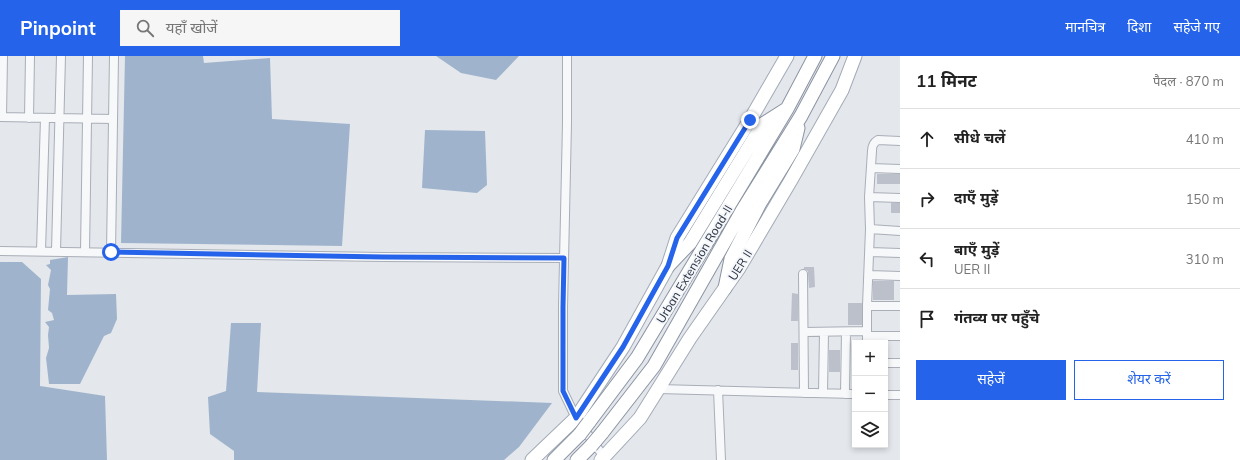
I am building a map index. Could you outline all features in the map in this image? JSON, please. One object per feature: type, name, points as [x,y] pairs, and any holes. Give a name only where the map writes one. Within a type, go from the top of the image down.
[{"type":"main road","points":[[532,460],[583,426],[623,347],[668,266],[677,238],[750,120],[787,56]]},
{"type":"main road","name":"Urban Extension Road-II","points":[[554,460],[637,358],[787,109],[815,56]]},
{"type":"main road","name":"Urban Extension Road-II","points":[[577,460],[595,440],[654,366],[742,211],[801,116],[833,56]]},
{"type":"main road","name":"UER II","points":[[603,459],[640,418],[690,338],[739,268],[842,90],[855,56]]},
{"type":"main road","points":[[668,266],[690,243],[763,124],[787,109]]},
{"type":"main road","points":[[725,288],[731,259],[760,203],[793,149],[801,116]]},
{"type":"street","points":[[3,56],[1,118],[113,119]]},
{"type":"street","points":[[29,118],[30,56]]},
{"type":"street","points":[[56,251],[61,56]]},
{"type":"street","points":[[85,252],[88,56]]},
{"type":"street","points":[[111,252],[114,56]]},
{"type":"street","points":[[567,56],[563,391],[583,426],[595,440],[603,459]]},
{"type":"street","points":[[41,251],[45,118]]},
{"type":"street","points":[[867,337],[870,252],[869,198],[872,146],[875,142],[882,140],[900,141]]},
{"type":"street","points":[[871,168],[900,169]]},
{"type":"street","points":[[869,198],[900,198]]},
{"type":"street","points":[[870,230],[900,231]]},
{"type":"street","points":[[0,251],[383,257],[564,258]]},
{"type":"street","points":[[870,252],[900,253]]},
{"type":"street","points":[[804,274],[804,393]]},
{"type":"street","points":[[869,276],[900,276]]},
{"type":"street","points":[[867,306],[900,306]]},
{"type":"street","points":[[804,332],[846,332],[867,337],[900,336]]},
{"type":"street","points":[[823,393],[824,332]]},
{"type":"street","points":[[845,394],[846,332]]},
{"type":"street","points":[[888,363],[900,363]]},
{"type":"street","points":[[658,389],[852,394]]},
{"type":"street","points":[[718,390],[721,460]]},
{"type":"street","points":[[888,395],[900,395]]},
{"type":"water","points":[[125,56],[203,56],[204,63],[270,58],[272,119],[350,124],[342,246],[121,243]]},
{"type":"water","points":[[436,56],[519,56],[496,80],[461,73]]},
{"type":"water","points":[[425,130],[485,131],[487,185],[477,193],[422,188]]},
{"type":"water","points":[[68,257],[67,295],[116,294],[117,319],[111,333],[104,336],[80,384],[49,384],[46,358],[49,348],[49,327],[45,322],[54,320],[52,313],[48,310],[50,289],[48,285],[51,270],[46,265],[50,264],[50,260]]},
{"type":"water","points":[[0,262],[22,262],[41,279],[40,386],[105,396],[107,460],[0,460]]},
{"type":"water","points":[[231,323],[261,323],[257,392],[552,403],[519,447],[504,460],[234,460],[234,451],[210,434],[208,397],[226,391]]},
{"type":"building","points":[[877,174],[900,174],[900,184],[877,184]]},
{"type":"building","points":[[891,203],[900,203],[900,213],[891,213]]},
{"type":"building","points":[[804,267],[814,267],[815,287],[809,288],[808,271],[804,269]]},
{"type":"building","points":[[873,281],[894,281],[894,300],[873,300]]},
{"type":"building","points":[[792,293],[798,294],[798,321],[791,321]]},
{"type":"building","points":[[848,303],[862,303],[862,325],[848,325]]},
{"type":"building","points":[[791,343],[798,343],[798,370],[791,370]]},
{"type":"building","points":[[829,350],[840,350],[840,372],[829,372]]},
{"type":"route","points":[[111,252],[383,257],[564,258],[563,391],[576,418],[623,347],[668,266],[677,238],[750,120]]}]
